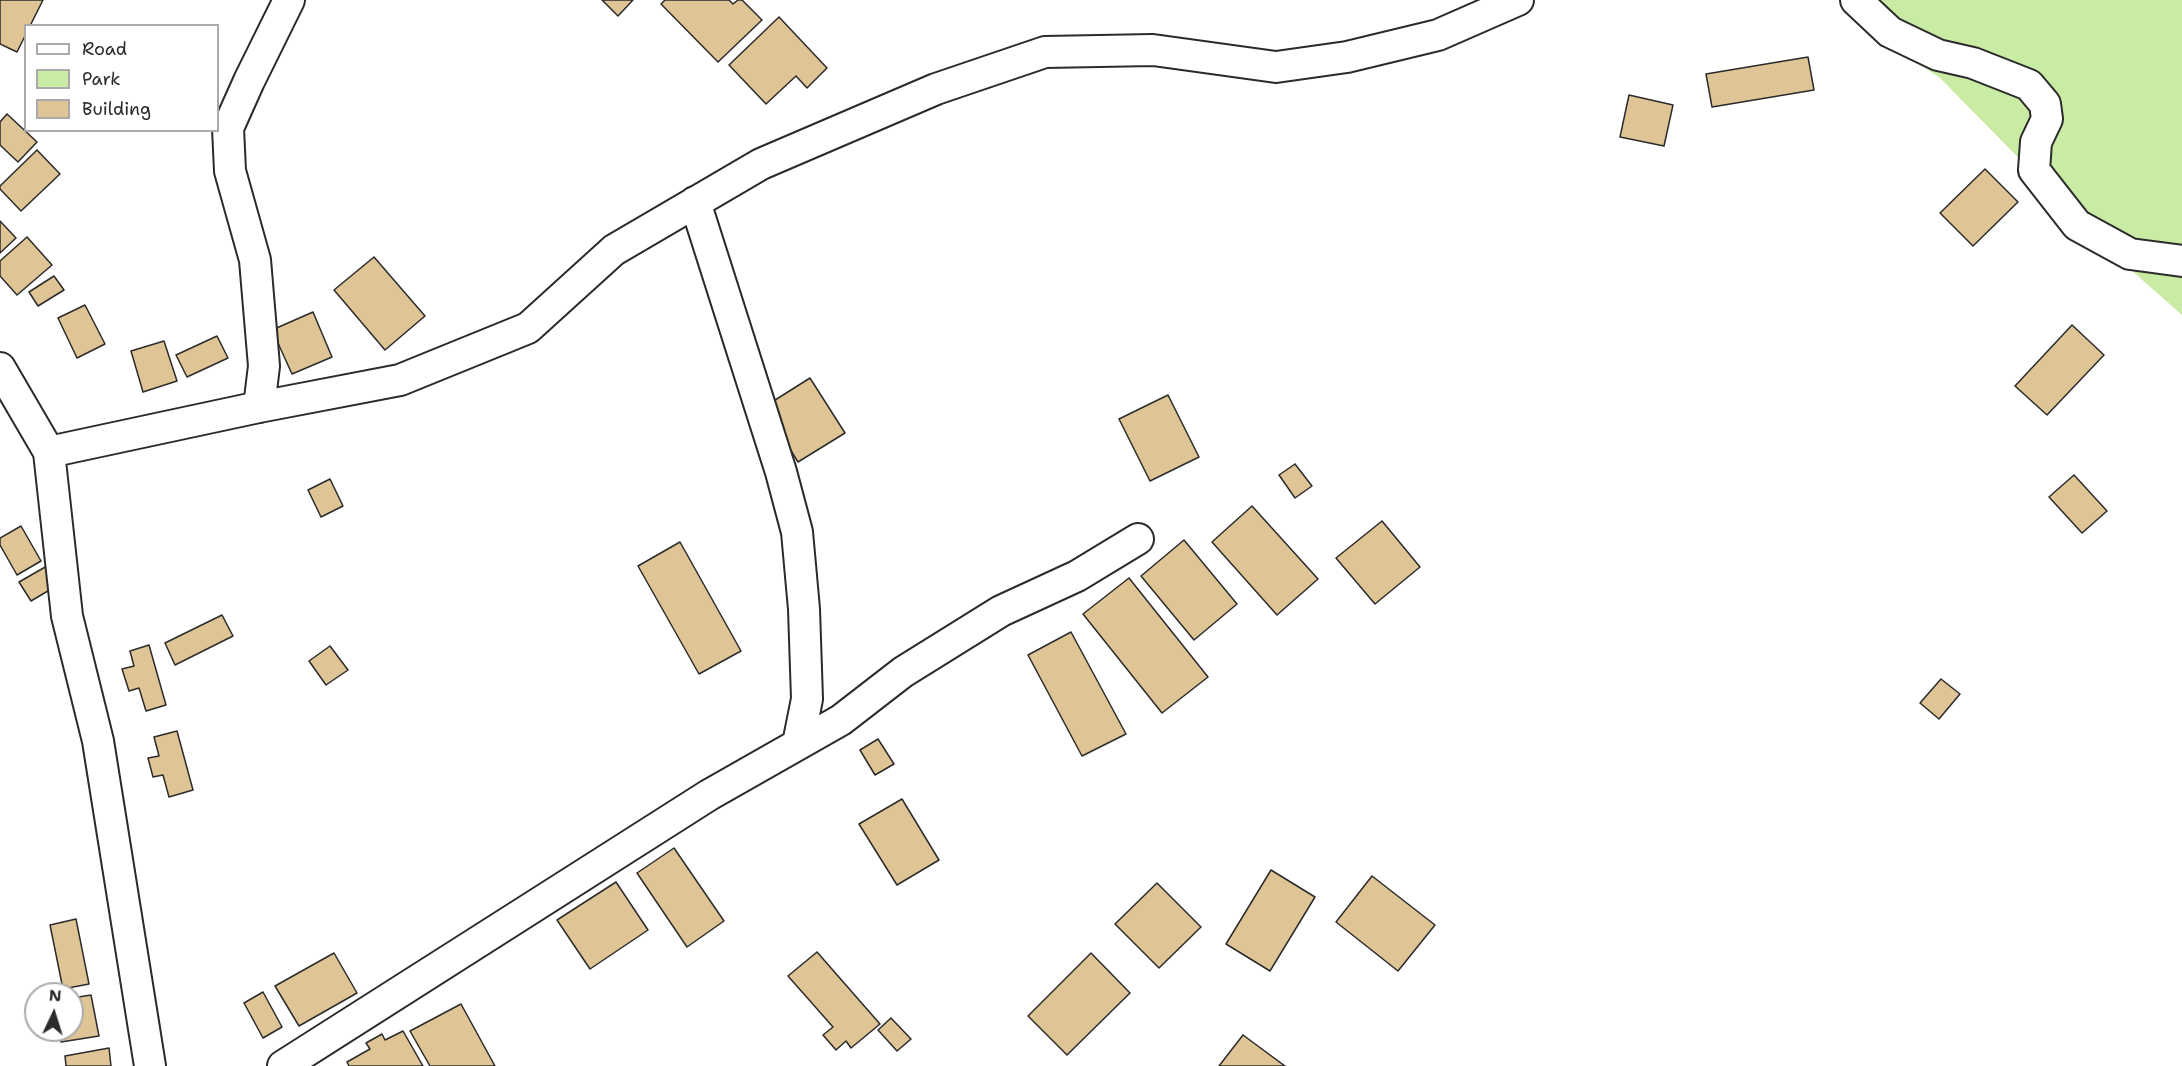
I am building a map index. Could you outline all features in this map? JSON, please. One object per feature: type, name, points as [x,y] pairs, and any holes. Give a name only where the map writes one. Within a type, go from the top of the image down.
[{"type":"street","points":[[259,407],[264,366],[255,260],[230,171],[228,128],[289,0]]},
{"type":"street","points":[[49,452],[259,407],[400,380],[528,328],[614,250],[772,159],[936,89],[1045,52],[1153,50],[1276,67],[1347,57],[1438,35],[1518,0]]},
{"type":"street","points":[[1856,0],[1890,32],[1938,55],[1973,63],[2028,85],[2045,104],[2047,118],[2036,142],[2034,170],[2077,225],[2130,254],[2182,261]]},
{"type":"street","points":[[695,202],[781,472],[797,532],[804,609],[807,699],[798,744]]},
{"type":"street","points":[[0,368],[49,452],[67,616],[98,741],[150,1066]]},
{"type":"street","points":[[283,1066],[690,807],[841,720],[903,672],[1001,611],[1077,576],[1138,539]]},
{"type":"green space","points":[[1852,0],[2182,0],[2182,315],[2113,254],[1940,78],[1871,31]]},
{"type":"building","points":[[0,0],[43,0],[31,24],[24,24],[24,38],[17,52],[0,44]]},
{"type":"building","points":[[602,0],[633,0],[618,16]]},
{"type":"building","points":[[665,0],[729,0],[733,4],[742,0],[762,20],[718,62],[661,4]]},
{"type":"building","points":[[779,17],[827,68],[807,88],[796,76],[766,104],[729,65]]},
{"type":"building","points":[[1808,57],[1814,90],[1712,107],[1706,74]]},
{"type":"building","points":[[1629,95],[1673,105],[1664,146],[1620,137]]},
{"type":"building","points":[[7,114],[37,142],[18,162],[0,145],[0,122]]},
{"type":"building","points":[[37,150],[60,174],[21,211],[0,189],[0,186]]},
{"type":"building","points":[[1985,169],[2018,202],[1973,246],[1940,213]]},
{"type":"building","points":[[0,221],[16,238],[0,253]]},
{"type":"building","points":[[27,237],[52,265],[17,295],[0,276],[0,261]]},
{"type":"building","points":[[374,257],[425,316],[385,350],[334,290]]},
{"type":"building","points":[[54,276],[64,290],[38,306],[29,292]]},
{"type":"building","points":[[85,305],[105,344],[77,358],[58,318]]},
{"type":"building","points":[[313,312],[332,357],[292,374],[272,330]]},
{"type":"building","points":[[2072,325],[2104,355],[2047,415],[2015,386]]},
{"type":"building","points":[[217,336],[228,358],[187,377],[176,355]]},
{"type":"building","points":[[164,341],[177,381],[143,392],[131,351]]},
{"type":"building","points":[[810,378],[845,433],[798,462],[764,407]]},
{"type":"building","points":[[1168,395],[1199,457],[1150,481],[1119,419]]},
{"type":"building","points":[[1295,464],[1312,486],[1295,498],[1279,475]]},
{"type":"building","points":[[2074,475],[2107,511],[2082,533],[2049,497]]},
{"type":"building","points":[[330,479],[343,506],[321,517],[308,490]]},
{"type":"building","points":[[1252,506],[1318,579],[1277,615],[1212,542]]},
{"type":"building","points":[[1382,521],[1420,567],[1375,604],[1336,558]]},
{"type":"building","points":[[21,526],[41,561],[17,575],[0,545],[0,538]]},
{"type":"building","points":[[1184,540],[1237,604],[1194,640],[1141,576]]},
{"type":"building","points":[[680,542],[741,651],[699,674],[638,566]]},
{"type":"building","points":[[47,566],[58,585],[31,601],[19,582]]},
{"type":"building","points":[[1129,578],[1208,677],[1162,713],[1083,614]]},
{"type":"building","points":[[222,615],[233,636],[175,665],[165,643]]},
{"type":"building","points":[[1071,632],[1126,734],[1082,756],[1028,655]]},
{"type":"building","points":[[149,645],[166,705],[146,711],[139,688],[129,691],[122,669],[134,666],[130,651]]},
{"type":"building","points":[[330,646],[348,670],[326,685],[309,661]]},
{"type":"building","points":[[1941,679],[1960,694],[1939,719],[1920,703]]},
{"type":"building","points":[[177,731],[193,790],[169,797],[163,775],[153,777],[148,758],[159,756],[154,737]]},
{"type":"building","points":[[878,739],[894,764],[875,775],[860,750]]},
{"type":"building","points":[[902,799],[939,860],[897,885],[859,824]]},
{"type":"building","points":[[674,848],[724,921],[687,947],[637,873]]},
{"type":"building","points":[[1271,870],[1315,897],[1270,971],[1226,944]]},
{"type":"building","points":[[1372,876],[1435,925],[1398,971],[1336,922]]},
{"type":"building","points":[[616,882],[648,930],[590,969],[557,920]]},
{"type":"building","points":[[1157,883],[1201,927],[1159,968],[1115,924]]},
{"type":"building","points":[[76,919],[89,984],[62,982],[50,925]]},
{"type":"building","points":[[817,952],[880,1024],[851,1048],[846,1041],[836,1050],[823,1035],[833,1027],[788,976]]},
{"type":"building","points":[[334,953],[357,993],[299,1026],[275,986]]},
{"type":"building","points":[[1091,953],[1130,993],[1067,1055],[1028,1016]]},
{"type":"building","points":[[263,992],[282,1027],[263,1038],[244,1003]]},
{"type":"building","points":[[91,995],[99,1036],[84,1038],[84,996]]},
{"type":"building","points":[[461,1004],[495,1066],[430,1066],[410,1031]]},
{"type":"building","points":[[891,1018],[911,1039],[897,1051],[878,1030]]},
{"type":"building","points":[[403,1031],[423,1066],[349,1066],[347,1062],[370,1049],[366,1043],[382,1034],[385,1040]]},
{"type":"building","points":[[1243,1035],[1285,1066],[1219,1066]]},
{"type":"building","points":[[109,1048],[111,1066],[66,1066],[65,1056]]}]
